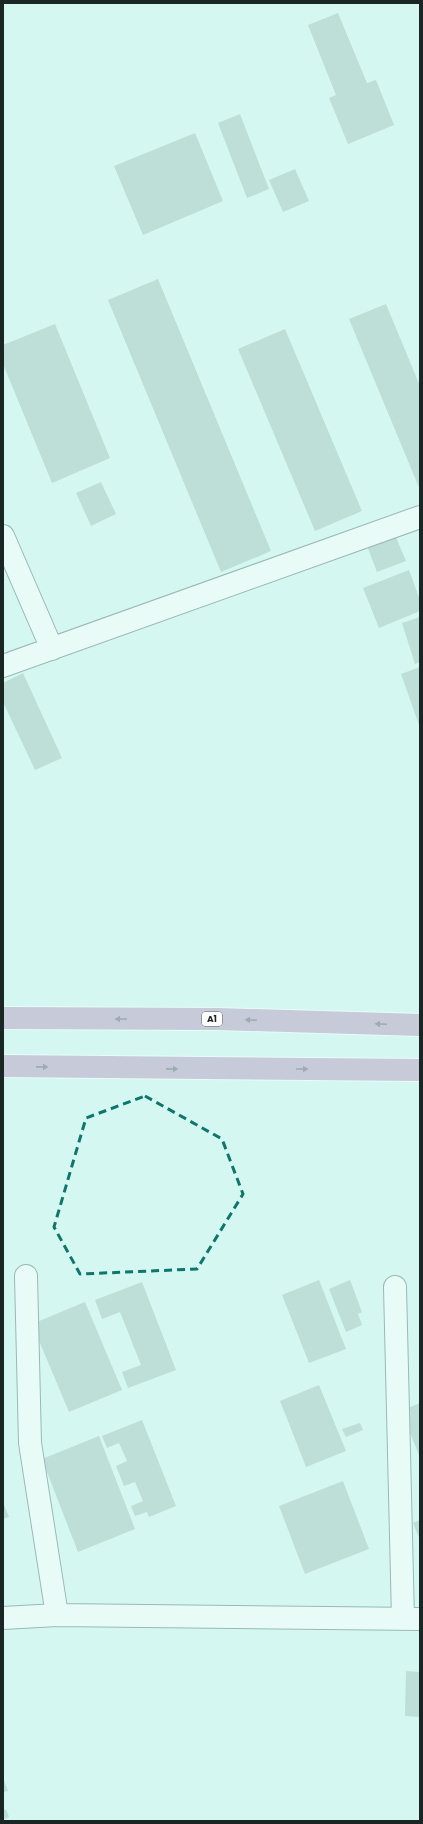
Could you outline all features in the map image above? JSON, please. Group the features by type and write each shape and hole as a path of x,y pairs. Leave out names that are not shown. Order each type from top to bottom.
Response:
{"highway":[{"name":"A1","path":"3,1018 217,1020 420,1025"},
{"path":"3,1066 420,1070"}],"street":[{"path":"3,666 420,517"},
{"path":"3,536 52,649"},
{"path":"26,1276 30,1443 57,1615"},
{"path":"3,1618 57,1615 411,1619 395,1287"}],"highlighted area":[{"path":"145,1096 222,1139 243,1194 197,1269 80,1274 54,1227 86,1118"}],"building":[{"path":"338,13 367,83 376,80 394,125 348,144 329,98 336,95 308,25"},
{"path":"240,114 269,189 247,198 218,123"},
{"path":"195,133 223,201 143,235 114,166"},
{"path":"295,169 309,201 283,212 269,180"},
{"path":"158,279 271,551 221,572 108,300"},
{"path":"386,304 420,386 420,490 349,319"},
{"path":"55,324 110,458 52,483 3,364 3,345"},
{"path":"285,329 362,511 315,531 238,349"},
{"path":"101,482 116,514 91,526 76,493"},
{"path":"395,535 406,561 377,572 367,546"},
{"path":"409,570 420,600 420,611 379,628 363,588"},
{"path":"420,617 420,662 415,664 402,623"},
{"path":"420,667 420,728 401,674"},
{"path":"23,673 62,758 35,770 3,702 3,683"},
{"path":"319,1280 346,1349 309,1363 282,1295"},
{"path":"350,1280 362,1312 358,1314 362,1325 346,1332 329,1289"},
{"path":"142,1282 176,1370 128,1388 122,1372 141,1365 120,1312 102,1319 95,1300"},
{"path":"85,1302 122,1390 69,1412 32,1324"},
{"path":"319,1385 346,1451 306,1467 280,1401"},
{"path":"420,1403 420,1458 404,1417 411,1414 408,1408"},
{"path":"142,1420 176,1506 149,1517 147,1512 135,1516 131,1506 143,1501 135,1482 124,1486 116,1466 127,1461 119,1443 107,1448 102,1436"},
{"path":"360,1423 363,1430 346,1437 342,1429"},
{"path":"99,1436 135,1529 78,1552 42,1459"},
{"path":"343,1481 369,1549 305,1574 279,1506"},
{"path":"3,1502 9,1517 3,1519"},
{"path":"420,1520 420,1540 413,1523"},
{"path":"406,1671 420,1672 420,1717 405,1716"},
{"path":"3,1778 8,1791 3,1792"},
{"path":"6,1809 9,1817 3,1820 3,1811"}]}
